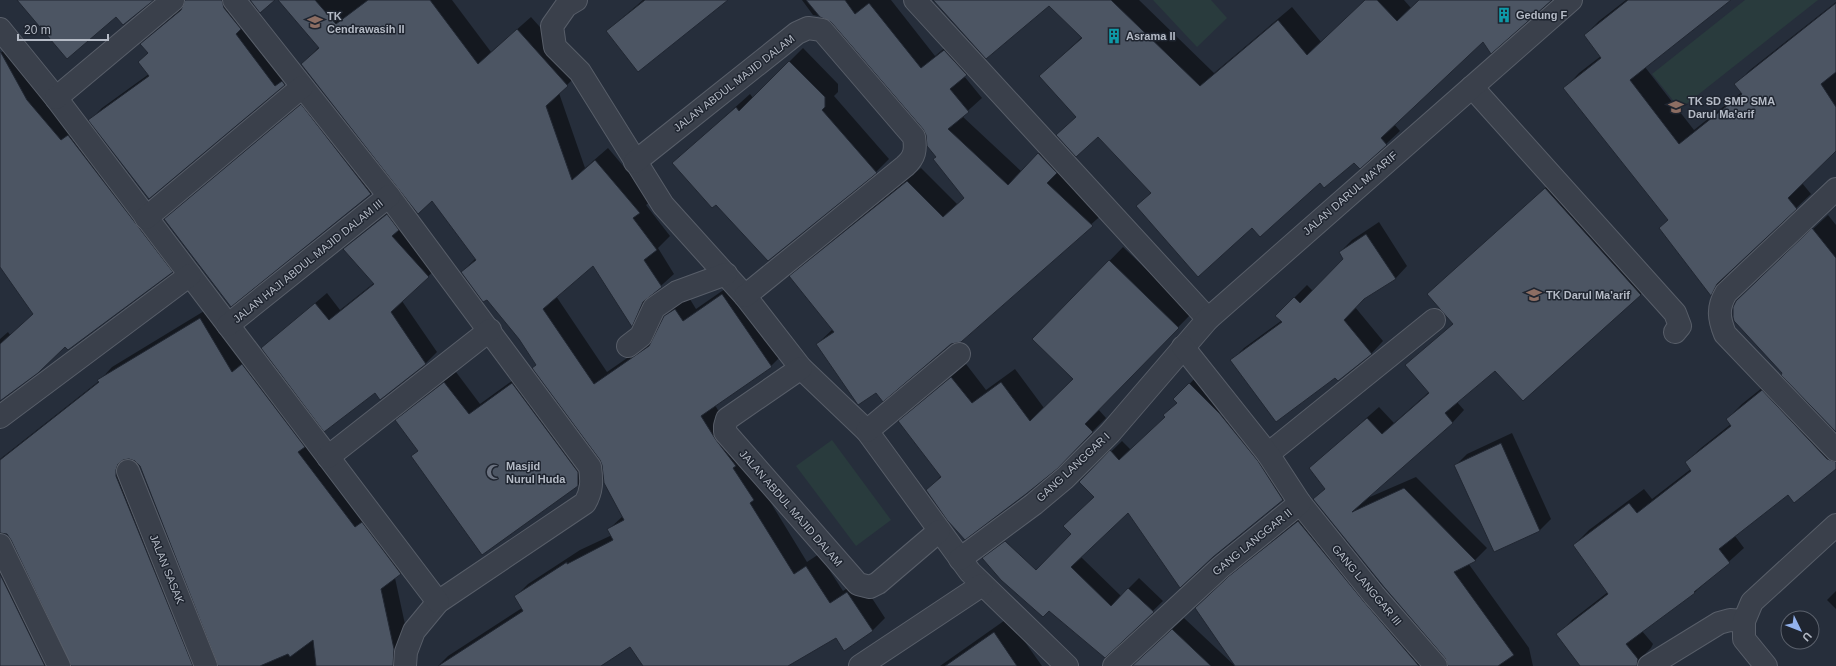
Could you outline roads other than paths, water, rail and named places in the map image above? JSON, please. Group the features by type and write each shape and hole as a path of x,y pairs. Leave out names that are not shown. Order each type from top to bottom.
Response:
{"street":[{"path":"56,98 173,0"},
{"name":"JALAN HAJI ABDUL MAJID DALAM III","path":"0,29 56,98 438,602 585,503 590,494 592,484 590,467 490,330 389,196 234,0"},
{"path":"576,0 566,6 552,26 555,47 580,72 663,205 745,296 801,368 868,431 939,531 982,585 1067,666"},
{"path":"915,0 1208,320"},
{"name":"JALAN DARUL MA'ARIF","path":"1140,397 1208,320 1571,0"},
{"name":"JALAN ABDUL MAJID DALAM","path":"635,162 797,34 808,28 822,30 914,137 916,150 912,160 745,296"},
{"path":"146,218 302,87"},
{"path":"1472,87 1675,313 1680,322 1680,326 1674,332"},
{"path":"1836,189 1726,293 1719,312 1725,334 1836,450"},
{"name":"JALAN HAJI ABDUL MAJID DALAM III","path":"228,325 389,196"},
{"path":"628,346 641,336 654,308 677,292 726,274"},
{"path":"0,417 190,275"},
{"path":"1268,454 1434,320"},
{"path":"328,457 490,330"},
{"name":"GANG LANGGAR II","path":"1114,666 1221,567 1300,503 1268,454 1183,347"},
{"path":"868,431 959,354"},
{"name":"JALAN ABDUL MAJID DALAM","path":"801,368 727,419 725,432 858,584 870,587 878,582 939,531"},
{"name":"GANG LANGGAR I","path":"960,558 1034,504 1064,478 1110,433 1140,397"},
{"name":"JALAN SASAK","path":"128,471 206,666"},
{"name":"GANG LANGGAR III","path":"1300,503 1374,595 1436,666"},
{"path":"1766,666 1744,640 1744,621 1752,602 1836,525"},
{"path":"0,545 59,666"},
{"path":"860,666 982,585"},
{"path":"405,666 406,652 414,631 438,602"},
{"path":"1649,666 1719,623 1730,620 1744,621"}],"place":[{"name":"Gedung F","path":"1504,15"},
{"name":"TK Cendrawasih II","path":"315,22"},
{"name":"Asrama II","path":"1114,36"},
{"name":"TK SD SMP SMA Darul Ma'arif","path":"1676,107"},
{"name":"TK Darul Ma'arif","path":"1534,295"},
{"name":"Masjid Nurul Huda","path":"494,472"}]}
